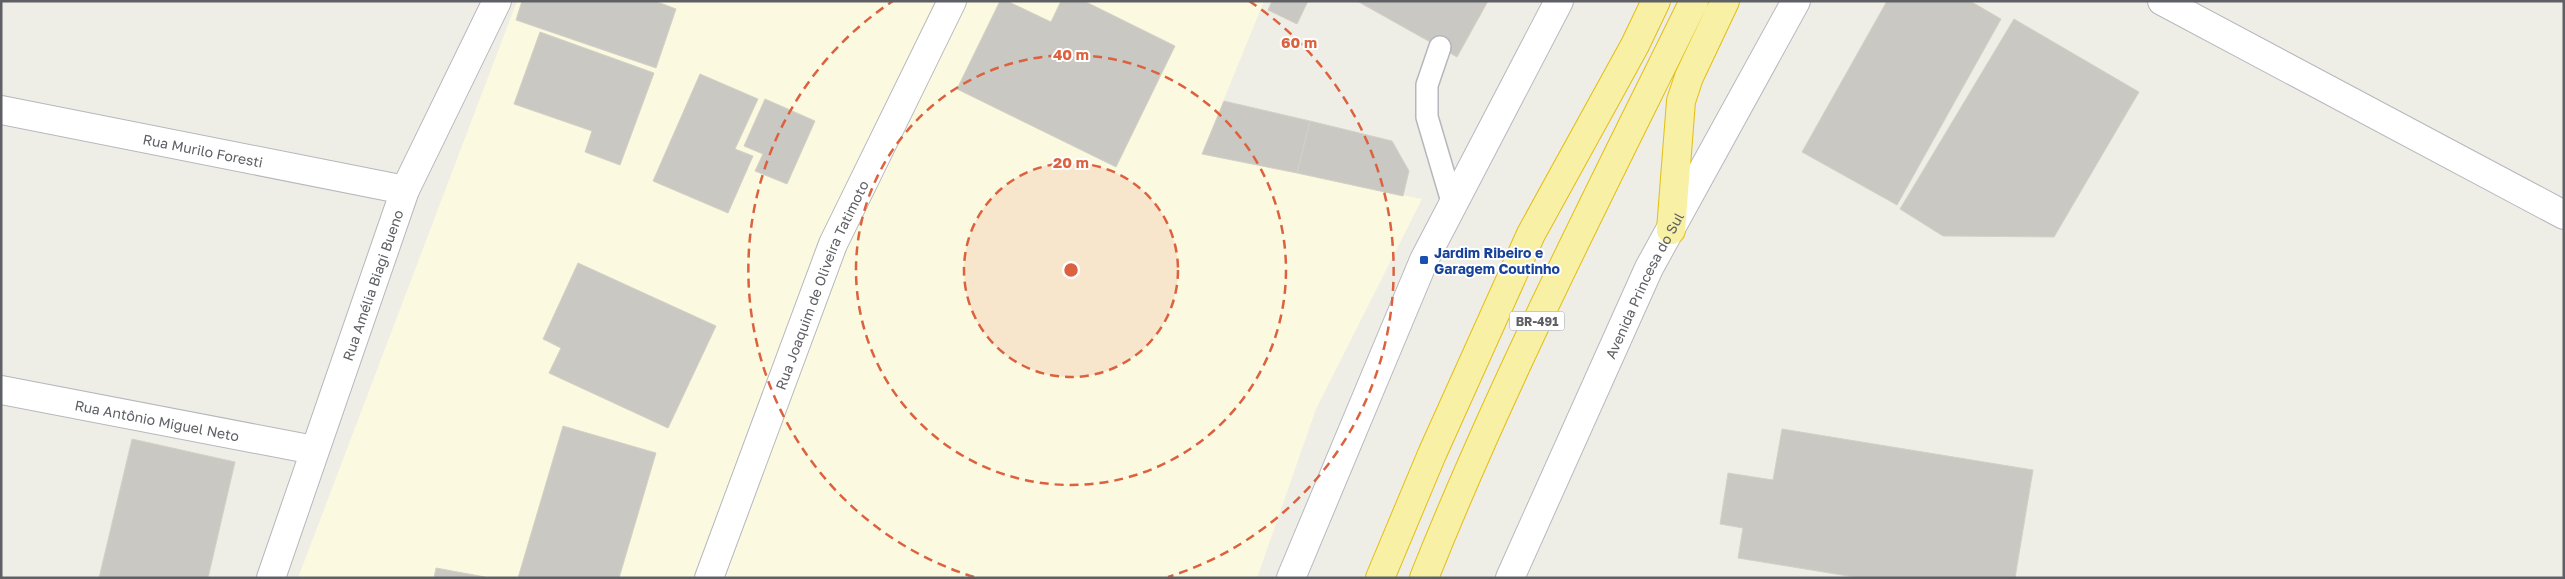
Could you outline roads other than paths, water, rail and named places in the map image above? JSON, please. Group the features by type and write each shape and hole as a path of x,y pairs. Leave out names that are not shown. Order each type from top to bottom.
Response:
{"highway":[{"name":"BR-491","path":"1380,578 1432,454 1531,234 1635,45 1656,1"},
{"name":"BR-491","path":"1424,578 1461,484 1554,285 1694,1"},
{"path":"1671,230 1681,101 1689,78 1725,1"}],"street":[{"name":"Rua Amélia Biagi Bueno","path":"271,578 405,190 497,1"},
{"name":"Rua Joaquim de Oliveira Tatimoto","path":"709,578 833,244 952,1"},
{"path":"1291,578 1424,260 1559,1"},
{"name":"Avenida Princesa do Sul","path":"1510,578 1649,268 1796,1"},
{"path":"2162,1 2564,215"},
{"name":"Rua Murilo Foresti","path":"1,110 405,190"},
{"name":"Rua Antônio Miguel Neto","path":"1,390 314,450"}],"lane":[{"path":"1440,47 1427,85 1427,117 1453,205"}],"place":[{"name":"Jardim Ribeiro e Garagem Coutinho","path":"1424,260"}]}
